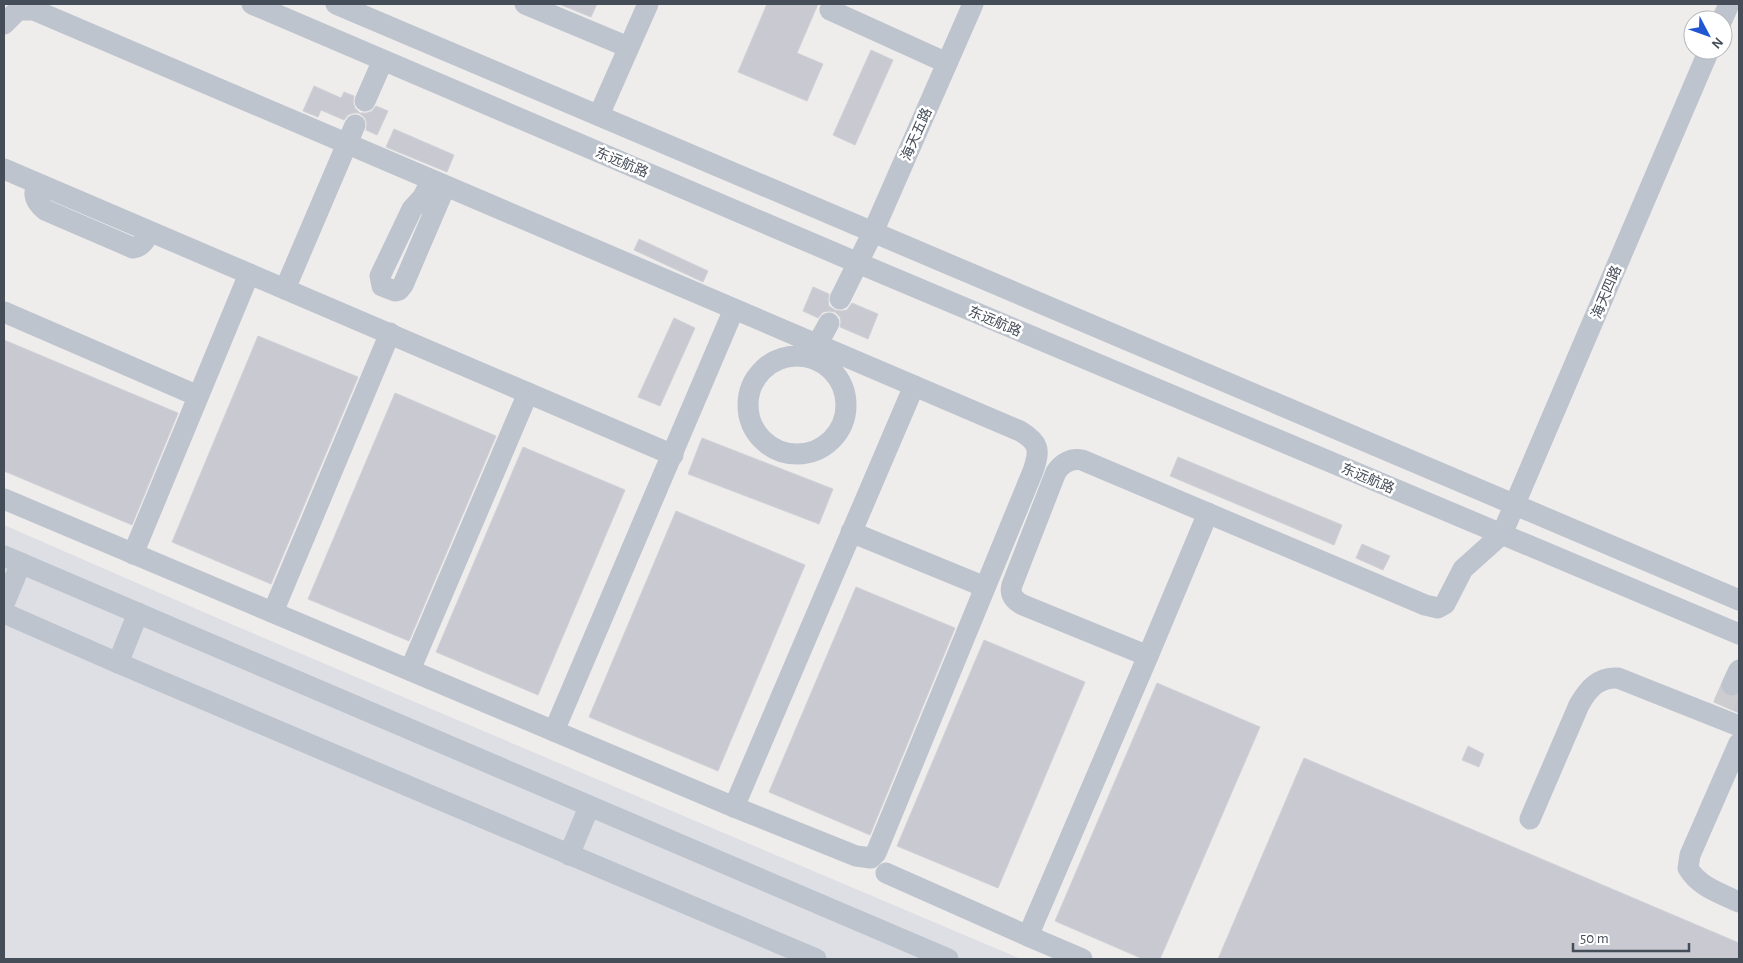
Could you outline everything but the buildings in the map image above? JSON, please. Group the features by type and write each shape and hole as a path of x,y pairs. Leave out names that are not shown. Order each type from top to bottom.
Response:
{"street":[{"name":"东远航路","path":"252,4 858,263 1739,634"},
{"path":"336,4 1739,600"},
{"path":"525,4 628,47"},
{"path":"598,115 648,4"},
{"path":"833,4 830,10 947,63"},
{"name":"海天五路","path":"840,298 873,232 973,4"},
{"path":"4,24 18,10 34,10 346,145 734,309 814,350 914,386 1020,431 1033,438 1038,448 1037,460 1033,471 876,853 871,858 856,856 734,807 4,499"},
{"path":"365,101 383,60"},
{"name":"海天四路","path":"1502,534 1705,60"},
{"path":"285,289 355,125"},
{"path":"4,169 37,184 34,195 36,201 45,210 116,241 133,248 139,247 150,232 672,455"},
{"path":"132,554 250,274"},
{"path":"554,731 734,309"},
{"path":"4,312 198,396"},
{"path":"814,350 830,367 842,385 847,406 841,427 827,444 811,452 794,454 777,450 762,440 752,426 747,408 750,389 759,372 774,360 814,350 829,323"},
{"path":"273,612 390,333"},
{"path":"734,807 914,386"},
{"path":"410,670 528,394"},
{"path":"1148,656 1023,606 1012,596 1010,590 1056,472 1066,462 1076,459 1082,460 1433,608 1438,608 1445,604 1463,569 1502,534"},
{"path":"1028,936 1208,513"},
{"path":"852,532 985,587"},
{"path":"4,604 12,560 948,959"},
{"path":"4,613 816,959"},
{"path":"118,663 138,613"},
{"path":"1530,819 1579,705 1585,694 1600,680 1618,678 1721,712 1739,726"},
{"path":"1739,742 1690,855 1688,868 1692,875 1705,886 1739,902"},
{"path":"569,855 589,807"},
{"path":"886,874 1082,959"}],"shaded area":[{"path":"4,525 231,624 1021,959 4,959"}],"tunnel":[{"path":"1723,706 1732,685"}]}
